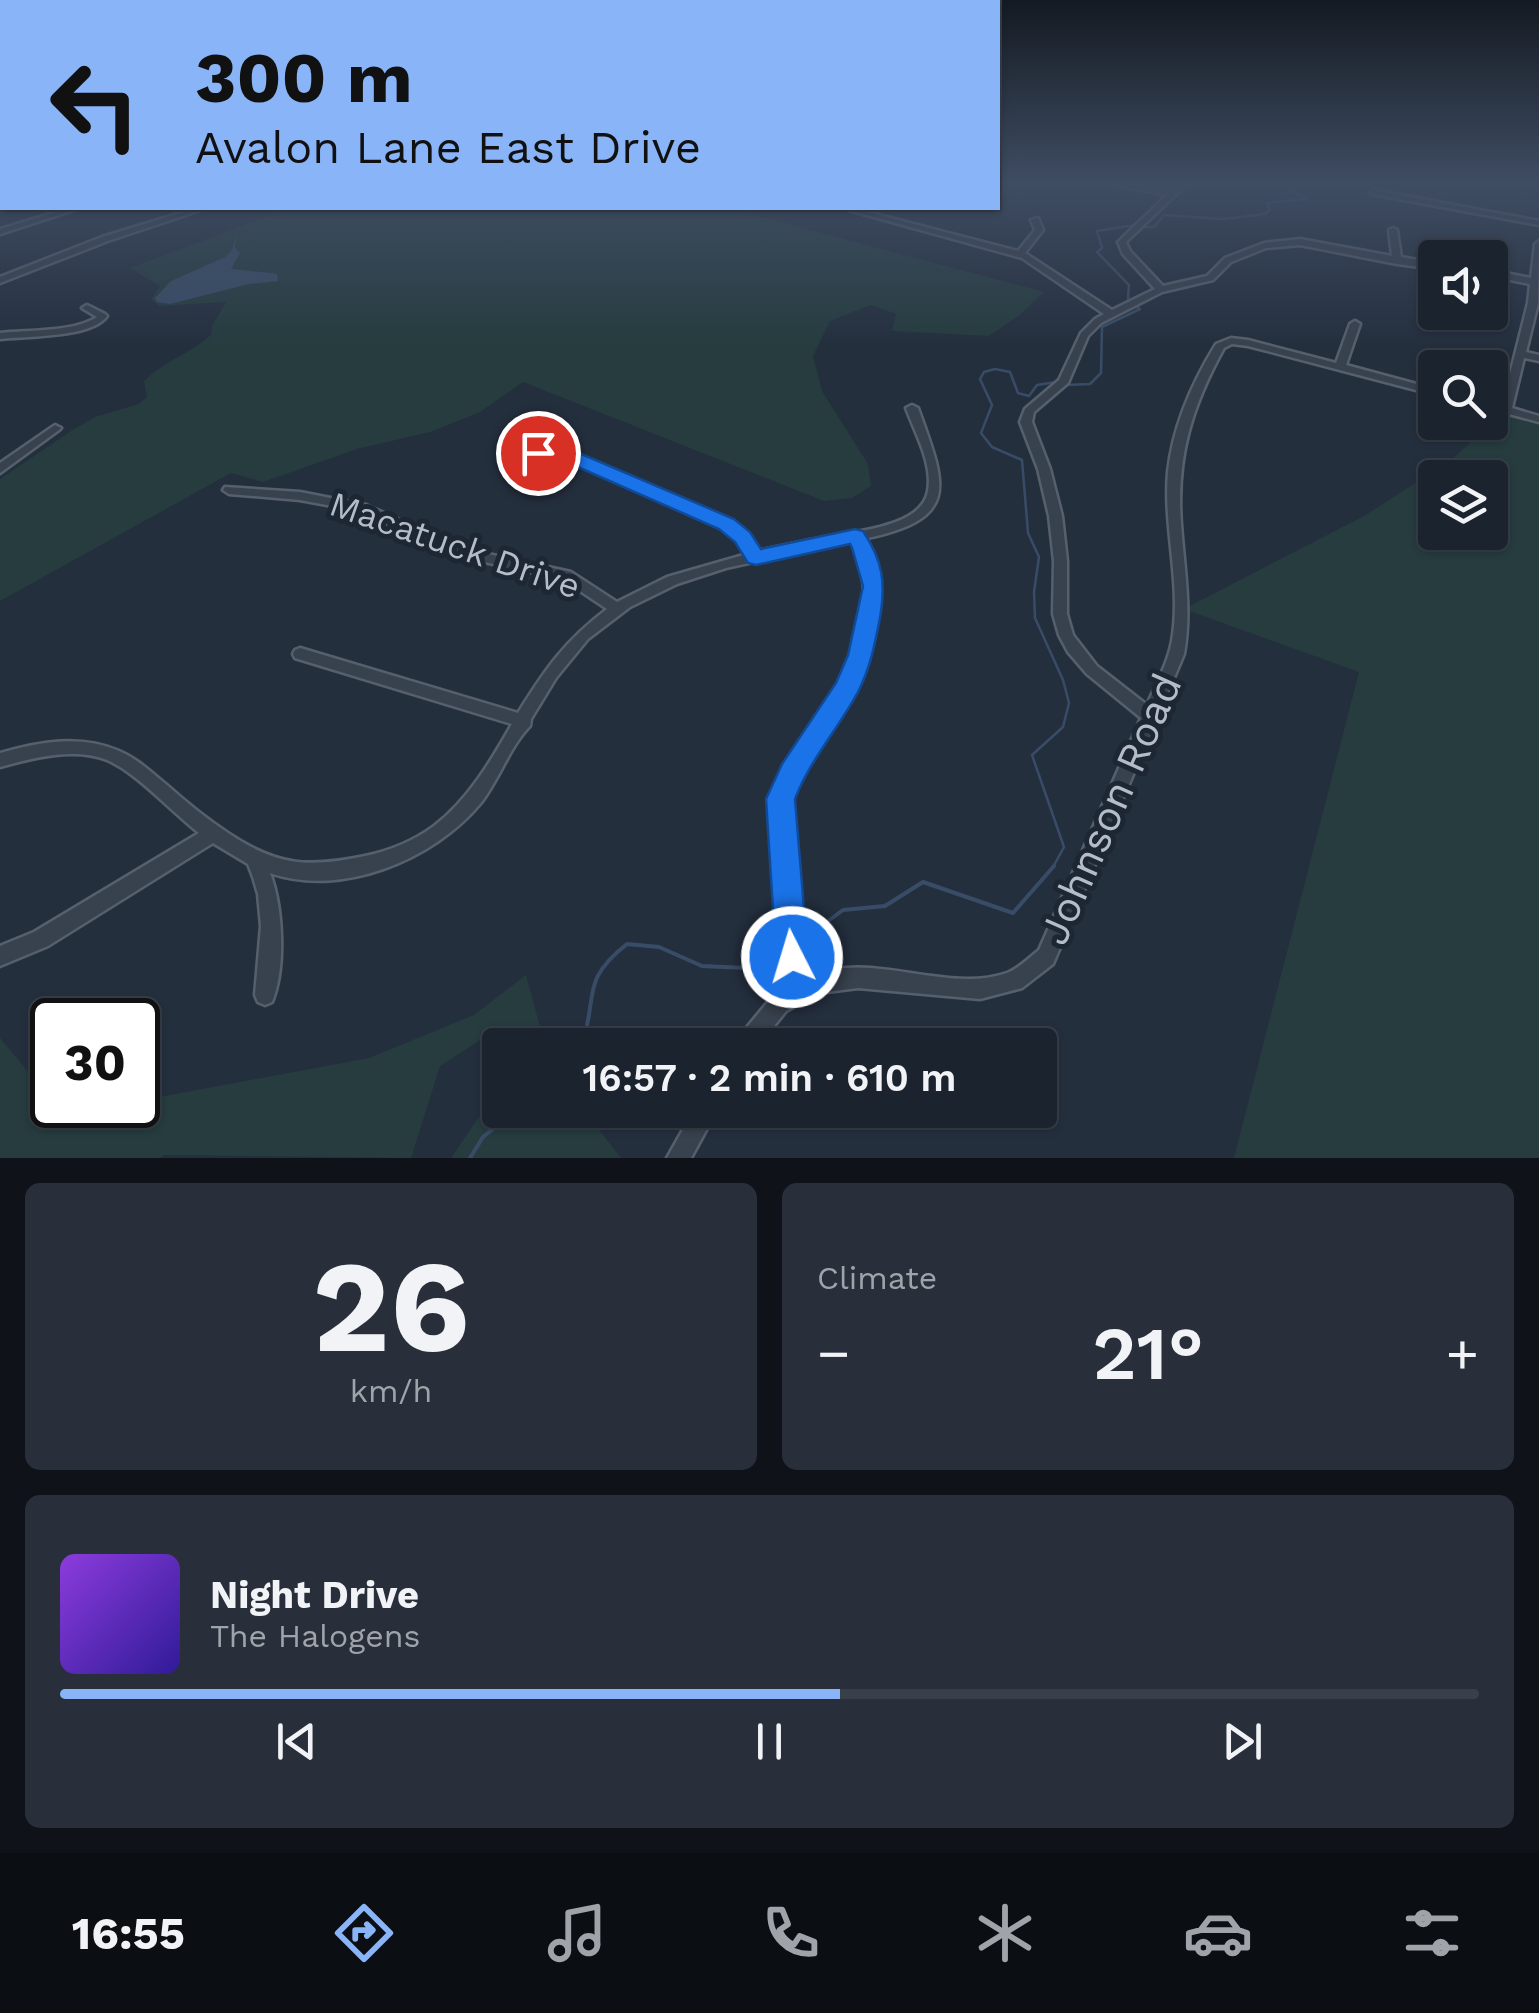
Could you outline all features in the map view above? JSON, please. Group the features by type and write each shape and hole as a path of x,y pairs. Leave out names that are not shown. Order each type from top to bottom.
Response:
{"street":[{"path":"0,280 108,238"},
{"path":"959,238 1020,254 1045,266 1069,288 1109,313"},
{"path":"1020,254 1032,238"},
{"path":"1127,238 1122,243 1160,289"},
{"path":"1394,238 1397,261"},
{"path":"1150,716 1092,670 1065,634 1059,612 1060,548 1050,483 1026,422 1029,411 1064,382 1086,332 1109,313 1160,289 1210,278 1231,258 1281,242 1418,264"},
{"path":"1508,402 1536,304 1539,244"},
{"path":"1508,277 1536,282"},
{"path":"0,336 88,326 102,316 87,308"},
{"path":"1354,324 1340,367 1418,388"},
{"name":"Johnson Road","path":"756,1028 766,1014 795,991 820,981 846,977 989,988 1033,972 1051,949 1177,654 1184,625 1174,496 1184,418 1220,346 1230,341 1340,367"},
{"path":"1520,354 1539,358"},
{"path":"0,760 70,748 113,755 213,834 256,861 292,872 336,872 381,861 418,845 451,823 478,797 564,654 616,608 668,583 855,536 904,522 924,511 932,500 933,471 912,408"},
{"path":"1508,411 1539,419"},
{"path":"0,469 56,428"},
{"path":"512,462 538,453 572,457 726,524 743,537 756,558"},
{"name":"Macatuck Drive","path":"228,490 300,496 362,508 462,553 566,575 616,608"},
{"path":"795,991 780,799 792,772 850,682 865,641 874,580 870,563 855,536"},
{"path":"300,654 524,721"},
{"path":"0,956 56,930 213,834"},
{"path":"256,861 269,892 272,921 265,995"},
{"path":"678,1158 696,1128"}],"green space":[{"path":"210,238 840,238 1044,292 989,336 892,331 896,314 871,305 830,321 813,356 822,391 868,464 871,486 852,498 824,501 523,382 480,412 430,432 357,449 263,482 231,473 0,601 0,479 95,417 139,404 147,397 144,381 212,334 212,326 226,302 159,306 151,299 160,286 130,268"},
{"path":"1508,411 1539,419 1539,1158 1234,1158 1359,672 1184,609 1364,516 1418,481 1418,550 1508,550 1508,460 1451,460 1473,440 1508,440"},
{"path":"526,975 540,1028 482,1028 482,1039 440,1066 411,1158 0,1158 0,1038 30,1074 30,1128 160,1128 160,1097 369,1058 474,1015"},
{"path":"482,1112 482,1128 598,1128 621,1158 451,1158"}],"water":[{"path":"236,238 235,248 240,253 231,269 277,274 278,281 249,284 170,304 157,302 155,298 171,281 225,257"}],"waterway":[{"path":"1099,238 1102,248 1097,252 1129,285 1128,299"},
{"path":"1067,385 1090,384 1101,373 1102,327 1140,309 1136,306"},
{"path":"1053,867 1064,847 1032,755 1063,727 1069,703 1035,618 1039,557 1028,533 1022,460 992,447 981,433 992,405 980,379 984,372 995,369 1010,372 1018,393 1029,396 1037,385 1056,382"},
{"path":"799,932 820,927 843,910 885,906 923,882 1013,913 1053,867"},
{"path":"587,1028 596,979 627,944 659,947 702,966 746,968 781,936"},
{"path":"470,1158 494,1128"}],"route":[{"path":"538,453 565,454 726,524 743,537 756,558 855,536 863,547 874,586 870,624 861,655 848,687 792,772 780,799 792,957"}]}
